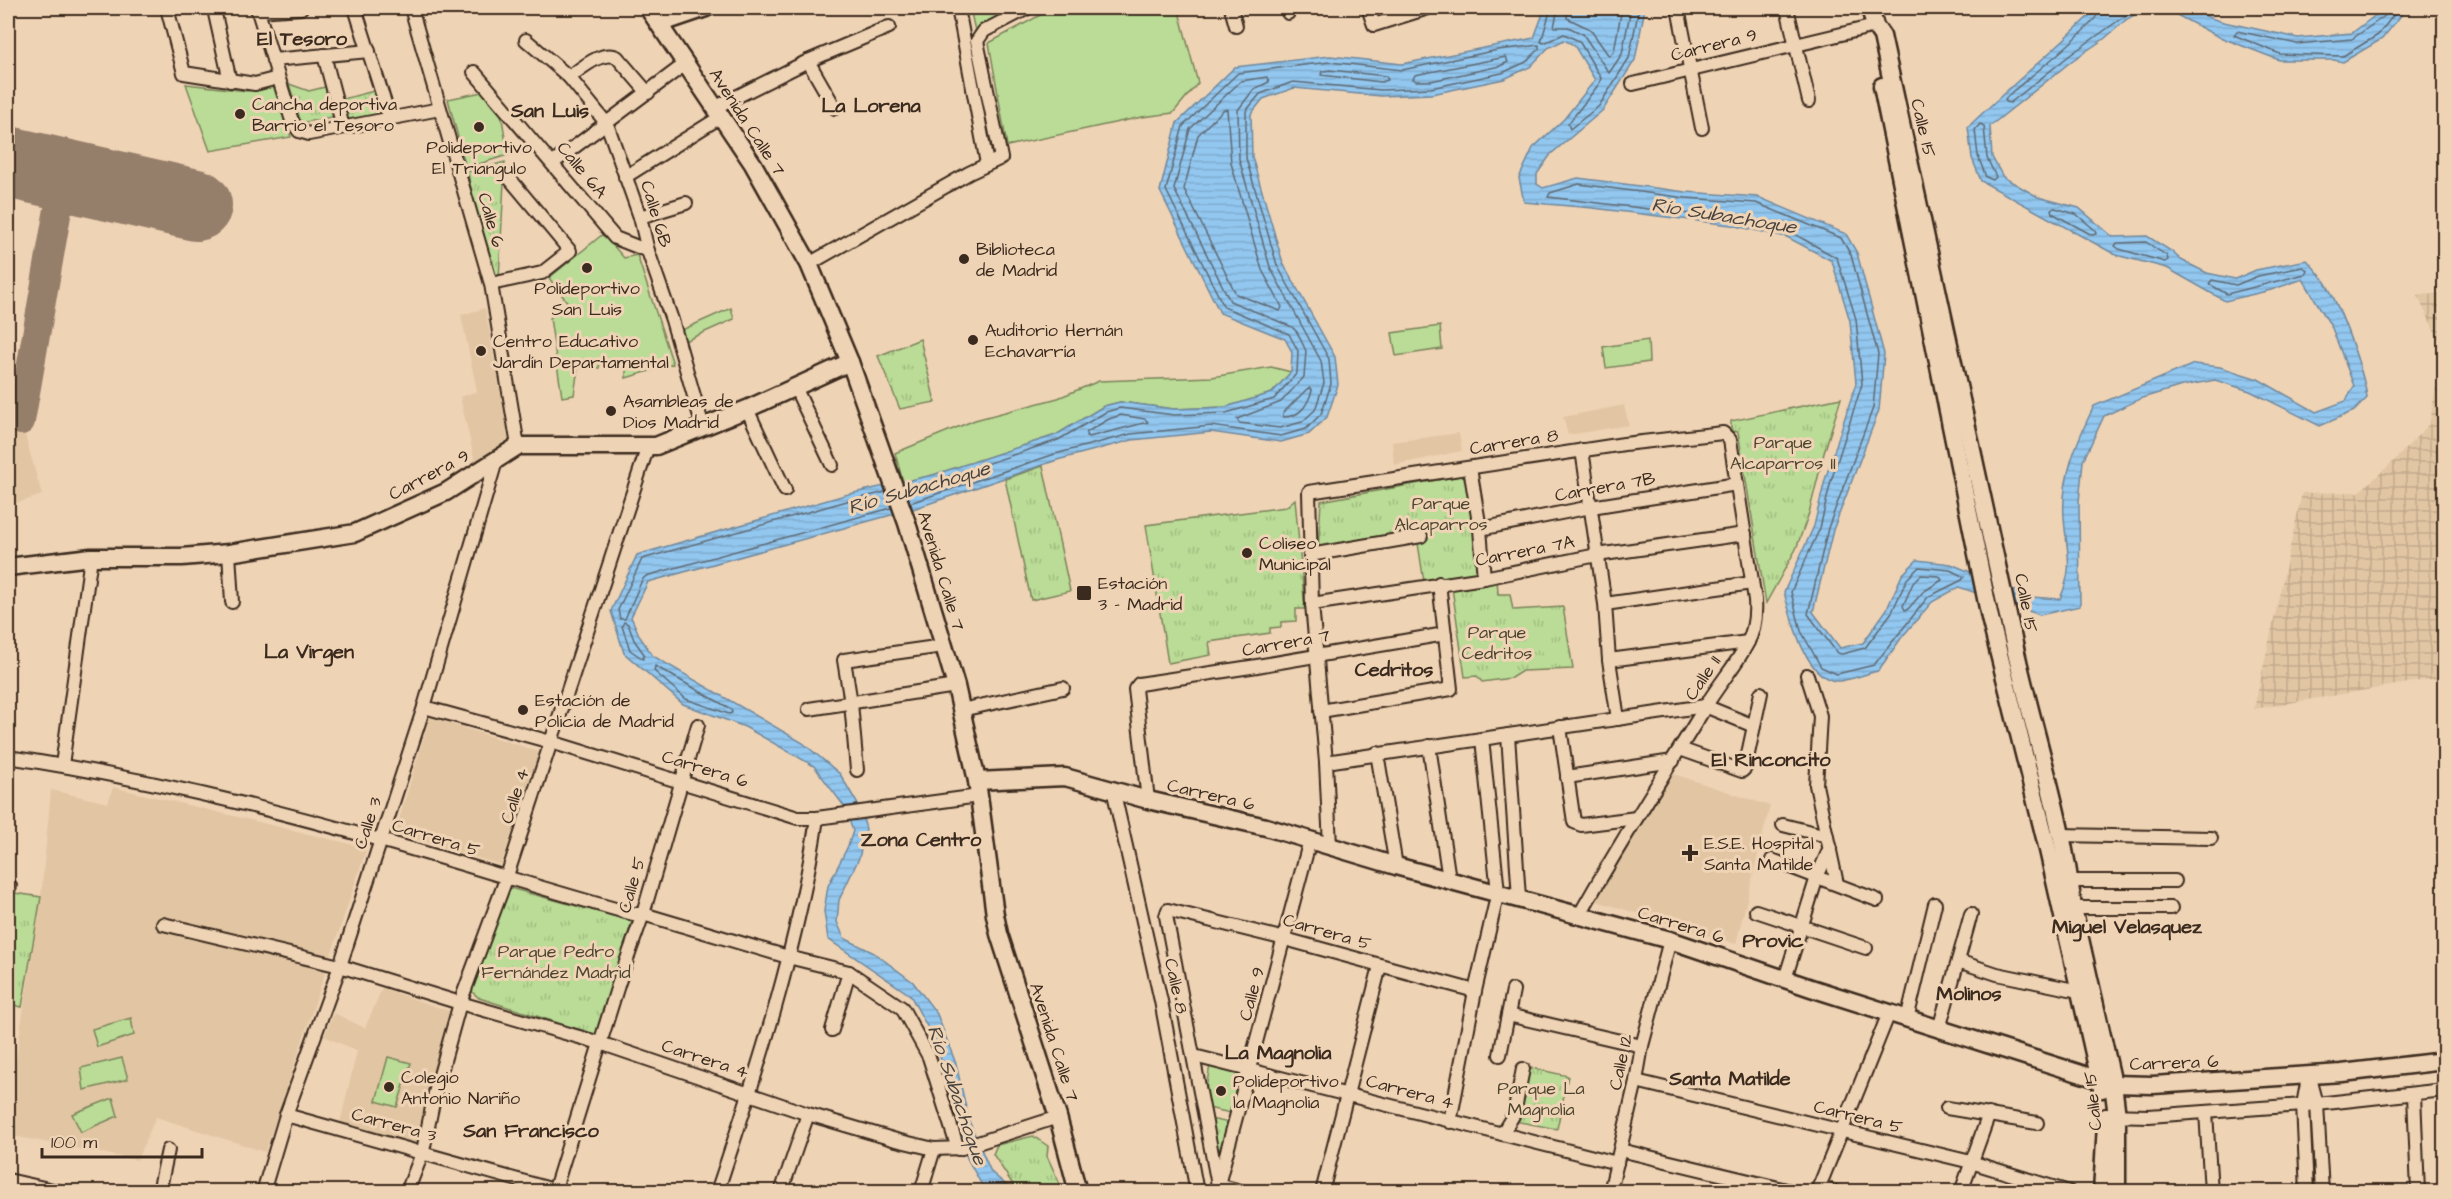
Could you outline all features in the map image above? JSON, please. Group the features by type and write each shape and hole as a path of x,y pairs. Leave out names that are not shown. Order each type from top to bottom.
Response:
{"street":[{"path":"167,8 184,73 255,84 278,78"},
{"path":"301,8 257,9 292,121 299,131 309,134 440,109"},
{"path":"355,8 390,119"},
{"name":"Calle 6","path":"411,8 491,284 518,446"},
{"name":"Avenida Calle 7","path":"648,8 753,164 809,264 850,362 907,524 956,687 978,788 999,934 1058,1117 1078,1191"},
{"path":"659,24 706,8"},
{"path":"958,8 987,164"},
{"path":"809,264 1001,158 977,41 979,35 984,31 1025,8"},
{"path":"1231,8 1236,26"},
{"path":"1368,8 1374,25 1428,8"},
{"path":"1678,8 1702,128"},
{"path":"1787,8 1809,101"},
{"name":"Calle 15","path":"1870,8 1875,26 1882,36 1961,433 1979,565 1990,618 2048,850 2079,991 2107,1082"},
{"path":"215,14 230,81"},
{"name":"Carrera 9","path":"1633,84 1875,26"},
{"path":"625,177 719,112 808,61 889,27"},
{"name":"Calle 6B","path":"526,40 569,77 607,124 640,217 648,251 672,320 703,427"},
{"path":"273,60 369,51"},
{"path":"569,77 611,54 617,57 648,93"},
{"path":"324,55 343,128"},
{"path":"808,61 835,108"},
{"path":"553,163 685,64"},
{"name":"Calle 6A","path":"474,72 615,238 648,251"},
{"path":"491,284 542,273 570,251 510,179"},
{"path":"640,217 686,202"},
{"path":"518,446 656,446 747,409 850,362"},
{"path":"795,387 832,465"},
{"path":"747,409 785,490"},
{"name":"Carrera 8","path":"1310,555 1309,492 1582,450 1719,432 1726,434"},
{"name":"Calle 15","path":"1961,433 2000,569 2008,614 2070,881 2073,908 2107,1082 2117,1191"},
{"name":"Calle 11","path":"1579,916 1705,706 1748,642 1755,612 1752,583 1730,440 1726,434"},
{"name":"Carrera 9","path":"8,567 91,557 182,557 228,553 355,533 446,492 518,446"},
{"name":"Calle 4","path":"407,1191 423,1151 435,1094 460,1003 506,879 648,446"},
{"path":"1582,450 1605,604 1609,660 1618,719"},
{"name":"Calle 3","path":"263,1191 286,1114 340,966 424,707 496,461"},
{"path":"1470,468 1480,529 1484,578"},
{"name":"Carrera 7B","path":"1480,529 1591,507 1737,484"},
{"name":"Carrera 7A","path":"1312,604 1484,578 1597,555 1745,534"},
{"path":"1330,846 1310,555 1421,536"},
{"path":"228,553 232,602"},
{"path":"62,765 91,557"},
{"path":"1321,711 1452,689 1439,583"},
{"path":"1605,604 1752,583"},
{"name":"Carrera 7","path":"1148,800 1135,689 1139,684 1445,634"},
{"path":"1995,640 2014,640"},
{"path":"1609,660 1748,642"},
{"path":"857,770 851,703 844,660 943,646"},
{"path":"1808,675 1820,716 1816,785 1837,884"},
{"path":"809,709 956,687"},
{"path":"962,710 1063,688"},
{"path":"1680,749 1742,771 1745,768 1761,693"},
{"path":"1326,762 1705,706 1754,726"},
{"name":"Carrera 6","path":"424,707 551,742 798,818 817,818 868,811 978,788 1065,777 1148,800 1266,827 1396,866 1670,940 1907,1019 2107,1082 2153,1085 2309,1074 2445,1061"},
{"name":"Calle 5","path":"556,1191 600,1043 643,914 698,725"},
{"path":"1560,727 1574,822 1577,825 1636,818"},
{"path":"1508,735 1519,898"},
{"path":"1450,1122 1475,991 1498,892 1482,739"},
{"path":"1429,746 1449,879"},
{"path":"1377,753 1396,866"},
{"name":"Carrera 5","path":"8,757 62,765 258,807 381,840 506,879 633,914 643,914 788,957 849,972"},
{"path":"1567,777 1673,761"},
{"name":"Calle 8","path":"1113,789 1165,1022 1197,1191"},
{"path":"717,1191 750,1093 788,957 817,818"},
{"path":"1783,825 1829,842"},
{"path":"2060,836 2211,838"},
{"name":"Calle 9","path":"1219,1188 1310,840"},
{"path":"1785,979 1829,842"},
{"path":"1772,860 1877,900"},
{"path":"2070,881 2175,881"},
{"path":"1907,1019 1935,904"},
{"path":"2073,908 2171,908"},
{"name":"Carrera 5","path":"1194,1056 1166,916 1168,910 1285,939 1475,991"},
{"path":"1756,911 1866,948"},
{"path":"1939,1029 1971,914"},
{"name":"Carrera 4","path":"163,924 340,966 600,1043 808,1114 934,1149 960,1149 1058,1117"},
{"name":"Calle 12","path":"1610,1191 1642,1046 1670,940"},
{"path":"1958,961 1997,974 2079,991"},
{"path":"1323,1191 1380,966"},
{"path":"832,1030 849,972 902,1008 929,1057 960,1149"},
{"path":"1500,1055 1513,990"},
{"path":"1835,1191 1818,1189 1889,1013"},
{"path":"1508,1015 1642,1046"},
{"path":"1194,1056 1219,1188 1244,1191"},
{"name":"Carrera 4","path":"1194,1056 1502,1134 1795,1191"},
{"path":"1502,1134 1514,1114 1522,1069"},
{"path":"2309,1074 2317,1104 2322,1191"},
{"path":"2307,1191 2303,1105 2309,1074"},
{"name":"Carrera 5","path":"1636,1081 1971,1162 2070,1191"},
{"path":"2111,1115 2206,1112 2317,1104 2445,1090"},
{"path":"2414,1095 2418,1191"},
{"path":"1947,1108 2037,1123"},
{"path":"2206,1112 2211,1191"},
{"name":"Carrera 3","path":"286,1114 423,1151 556,1191"},
{"path":"785,1190 808,1114"},
{"path":"1961,1191 1989,1114"},
{"name":"Calle 15","path":"2102,1191 2111,1115"},
{"path":"921,1191 934,1149"},
{"path":"159,1191 168,1150"},
{"path":"8,1180 62,1191"}],"shaded area":[{"path":"2444,294 2444,677 2254,709 2302,493 2359,492 2394,461 2430,423 2442,346 2417,295"},
{"name":"Centro Educativo Jardín Departamental","path":"485,308 509,438 476,466 460,397 477,391 461,315"},
{"path":"1624,405 1629,425 1568,435 1563,417"},
{"path":"21,421 42,495 8,506 8,425"},
{"path":"1459,433 1462,451 1394,465 1392,442"},
{"path":"430,717 540,752 501,865 395,833"},
{"name":"E.S.E. Hospital Santa Matilde","path":"1668,772 1770,806 1736,944 1593,900"},
{"path":"113,787 367,848 265,1152 156,1117 137,1160 8,1135 8,1110 41,897 51,790 108,803"},
{"name":"Colegio Antonio Nariño","path":"382,988 449,1011 415,1143 340,1123 357,1051 324,1036 334,1013 365,1028"}],"green space":[{"path":"970,8 1020,8 1021,11 975,31"},
{"path":"1053,8 1178,8 1198,83 1173,113 1142,117 1007,146 989,43"},
{"name":"Cancha deportiva Barrio el Tesoro","path":"186,84 247,91 275,86 291,137 210,151"},
{"path":"289,84 309,91 329,86 336,116 301,123"},
{"name":"Polideportivo El Triangulo","path":"497,89 508,155 466,168 448,99"},
{"path":"378,90 385,115 347,123 343,99"},
{"path":"505,162 499,279 494,279 468,172"},
{"path":"603,234 624,258 637,255 673,364 626,378 626,364 600,362 599,368 578,368 574,395 562,397 550,318 568,303 549,278"},
{"path":"731,308 734,319 685,341 682,330"},
{"path":"1440,326 1442,349 1396,356 1392,333"},
{"path":"920,339 935,402 900,409 878,356"},
{"path":"1648,340 1649,362 1606,368 1603,347"},
{"path":"1271,367 1291,372 1272,393 1226,407 1174,409 1120,402 1104,406 1056,435 933,475 903,482 895,453 975,420 1058,398 1099,381 1212,377"},
{"name":"Parque Alcaparros II","path":"1841,398 1809,513 1796,549 1766,603 1738,432 1731,431 1731,421"},
{"path":"1043,466 1070,591 1031,600 1005,479"},
{"name":"Parque Alcaparros","path":"1470,474 1481,576 1424,582 1417,537 1318,551 1321,501"},
{"path":"1295,499 1305,609 1296,609 1296,621 1281,622 1281,627 1270,628 1270,633 1209,642 1211,655 1168,663 1146,525 1286,507"},
{"name":"Parque Cedritos","path":"1497,577 1498,594 1510,594 1513,610 1563,607 1573,669 1522,671 1511,678 1482,682 1477,676 1465,677 1452,588"},
{"name":"Parque Pedro Fernández Madrid","path":"510,888 632,921 597,1035 479,998 470,990"},
{"path":"8,892 41,897 22,1007 8,1004"},
{"path":"131,1018 134,1035 97,1047 92,1029"},
{"path":"388,1057 411,1063 397,1107 376,1101"},
{"path":"122,1058 128,1079 84,1090 81,1068"},
{"name":"Polideportivo la Magnolia","path":"1210,1065 1239,1074 1231,1113 1203,1107"},
{"name":"Parque La Magnolia","path":"1527,1067 1568,1076 1557,1129 1514,1121"},
{"path":"113,1098 118,1116 81,1132 72,1114"},
{"path":"1210,1119 1230,1123 1219,1161"},
{"path":"1033,1136 1048,1146 1047,1156 1063,1191 1017,1191 993,1154 997,1145"}],"water":[{"name":"Río Subachoque","path":"1545,8 1645,8 1635,60 1603,110 1551,154 1537,174 1537,184 1543,188 1578,178 1686,192 1758,197 1846,234 1857,253 1884,354 1879,410 1833,530 1813,612 1840,648 1863,643 1887,609 1902,575 1917,560 1951,564 2030,597 2060,599 2065,587 2068,567 2064,517 2065,488 2076,446 2094,406 2194,364 2220,367 2258,379 2316,412 2346,401 2354,386 2332,328 2303,279 2271,290 2225,301 2167,268 2116,255 1981,181 1972,158 1968,127 2097,8 2185,8 2219,21 2298,38 2352,33 2385,8 2407,8 2382,39 2343,62 2279,60 2217,36 2175,14 2145,9 2127,19 1990,126 1992,157 2003,177 2038,197 2079,208 2113,237 2147,236 2181,260 2207,273 2235,279 2256,270 2307,260 2325,282 2337,306 2356,355 2367,398 2354,411 2320,426 2250,391 2215,380 2182,386 2142,398 2104,416 2083,461 2079,502 2080,606 2040,615 1959,587 1932,602 1902,637 1878,671 1837,681 1826,678 1808,659 1795,631 1784,592 1814,526 1825,480 1856,383 1850,321 1832,261 1787,237 1731,225 1524,202 1519,178 1533,148 1564,119 1595,80 1574,45 1564,40 1548,48 1530,67 1504,79 1432,94 1381,96 1294,88 1263,99 1251,114 1252,157 1283,263 1335,357 1338,385 1327,417 1309,434 1281,442 1211,432 1132,440 1057,460 913,509 648,582 631,617 640,637 653,656 803,743 840,774 860,808 866,829 859,858 839,900 837,922 844,938 874,953 913,982 937,1014 956,1064 969,1121 991,1172 1013,1191 985,1191 967,1158 953,1097 935,1041 910,995 828,939 824,911 828,886 853,831 844,806 814,766 745,727 683,704 624,653 611,611 637,555 845,495 933,475 1056,435 1104,406 1120,402 1174,409 1226,407 1272,393 1291,372 1292,352 1285,339 1220,313 1160,191 1177,123 1235,67 1330,56 1402,64 1534,38"}],"taxiway":[{"path":"21,421 64,175"}],"runway":[{"path":"8,162 196,205"}],"place":[{"name":"Cancha deportiva Barrio el Tesoro","path":"240,114"},
{"name":"Polideportivo El Triangulo","path":"479,127"},
{"name":"Biblioteca de Madrid","path":"964,259"},
{"name":"Polideportivo San Luis","path":"587,268"},
{"name":"Auditorio Hernán Echavarría","path":"973,340"},
{"name":"Centro Educativo Jardín Departamental","path":"481,351"},
{"name":"Asambleas de Dios Madrid","path":"611,411"},
{"name":"Coliseo Municipal","path":"1247,553"},
{"name":"Estación 3 - Madrid","path":"1084,593"},
{"name":"Estación de Policia de Madrid","path":"523,710"},
{"name":"E.S.E. Hospital Santa Matilde","path":"1690,853"},
{"name":"Colegio Antonio Nariño","path":"389,1087"},
{"name":"Polideportivo la Magnolia","path":"1221,1091"}],"district":[{"name":"El Tesoro","path":"302,39"},
{"name":"La Lorena","path":"871,106"},
{"name":"San Luis","path":"550,111"},
{"name":"La Virgen","path":"309,652"},
{"name":"Cedritos","path":"1394,670"},
{"name":"El Rinconcito","path":"1771,760"},
{"name":"Zona Centro","path":"921,840"},
{"name":"Miguel Velasquez","path":"2127,927"},
{"name":"Provic","path":"1773,941"},
{"name":"Molinos","path":"1969,994"},
{"name":"La Magnolia","path":"1278,1053"},
{"name":"Santa Matilde","path":"1730,1079"},
{"name":"San Francisco","path":"531,1131"}]}
